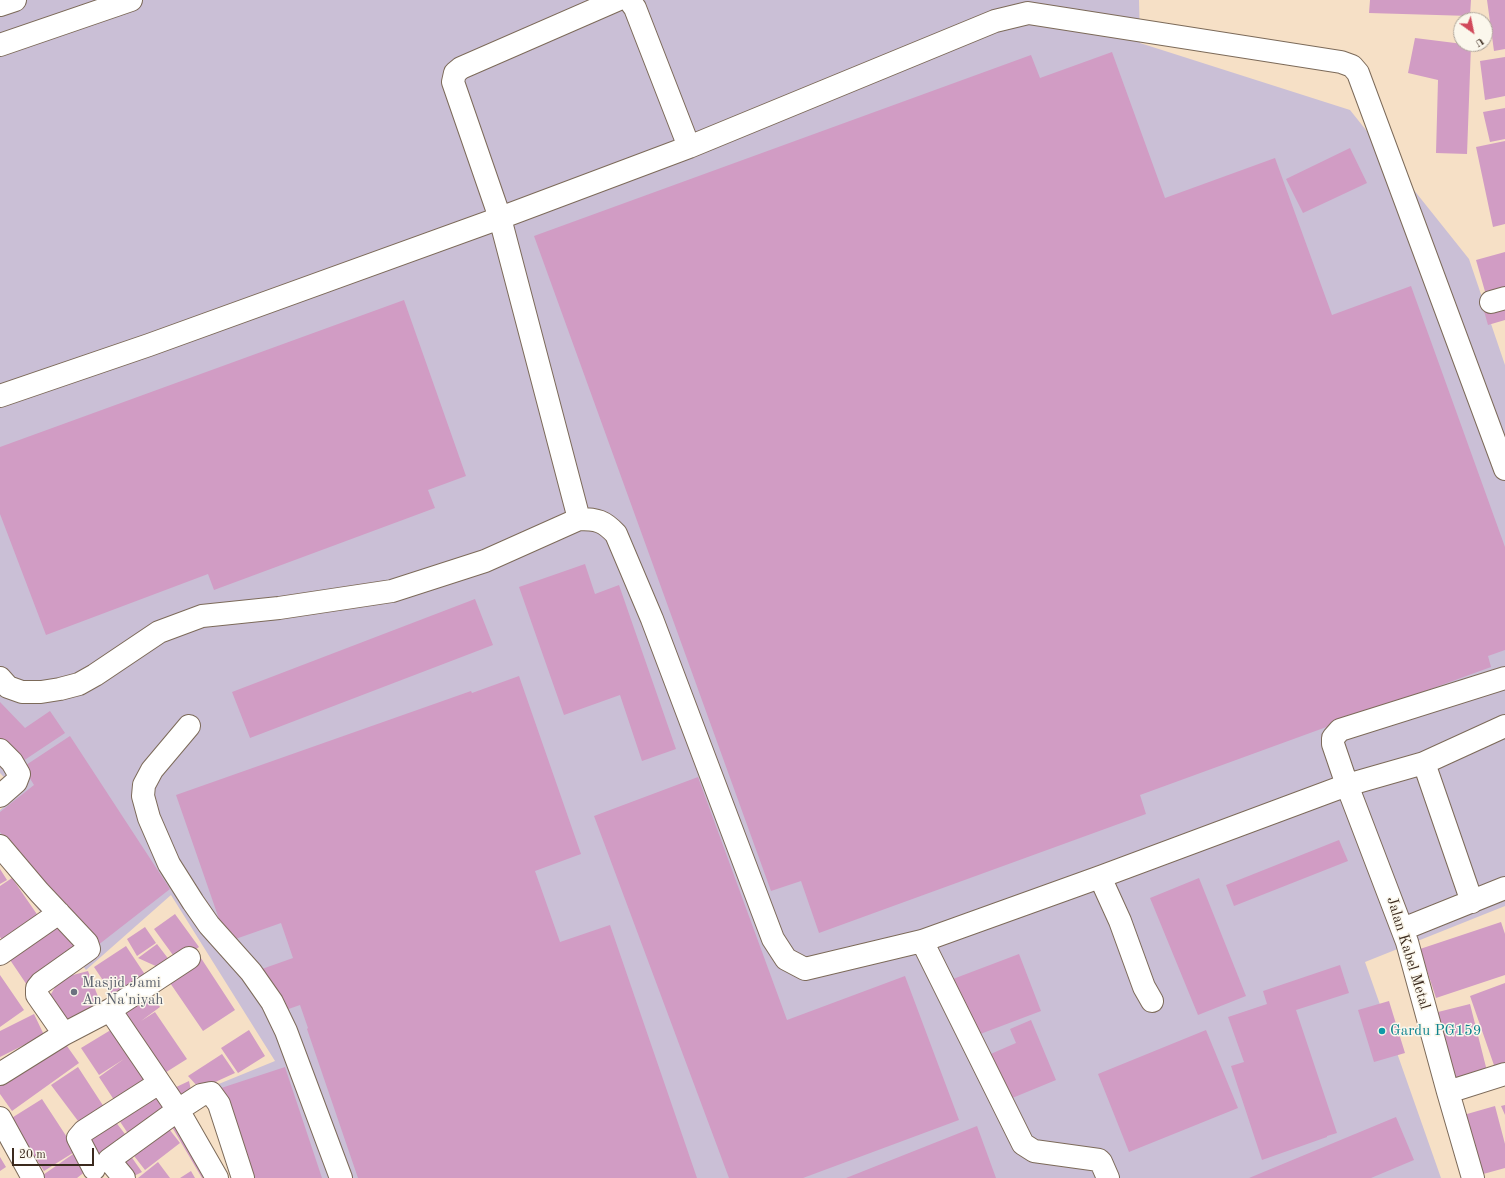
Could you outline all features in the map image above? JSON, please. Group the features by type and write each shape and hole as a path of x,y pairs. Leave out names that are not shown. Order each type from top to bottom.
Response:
{"main road":[{"path":"0,5 15,0"},
{"path":"0,45 131,0"},
{"path":"579,519 500,218 452,82 455,74 461,68 617,0"},
{"path":"629,0 635,8 689,147"},
{"path":"0,56 106,8"},
{"path":"0,396 149,345 500,218 689,147 995,21 1028,13 1334,61 1352,66 1358,73 1505,469"},
{"path":"0,678 8,687 22,692 41,692 79,684 159,632 202,616 279,608 392,591 485,561 579,519 594,519 606,524 616,534 652,619 772,938 786,959 805,969 922,941 1100,877 1347,785 1424,763 1505,726"},
{"name":"Jalan Kabel Metal","path":"1473,1178 1403,929 1347,785 1333,738 1340,730 1505,678"},
{"path":"189,726 152,770 144,785 143,796 149,818 169,864 209,926 251,972 272,1002 286,1031 341,1178"},
{"path":"0,796 16,782 19,774 12,762 1,752"},
{"path":"1424,763 1472,902"},
{"path":"0,846 87,943 89,949 41,983 37,988 37,995 64,1034"},
{"path":"1100,877 1120,922 1144,987 1152,1002"},
{"path":"1403,929 1505,888"},
{"path":"0,954 59,913"},
{"path":"922,941 1023,1144 1034,1151 1099,1160 1108,1178"},
{"path":"0,1074 64,1034 110,1010 189,958"},
{"path":"110,1010 178,1110 217,1178"},
{"path":"1448,1092 1505,1074"},
{"path":"124,1178 96,1169 78,1138 84,1131 160,1083"},
{"path":"96,1169 178,1110 201,1095 211,1093 219,1104 243,1178"},
{"path":"0,1118 33,1178"}],"shaded area":[{"path":"0,0 1139,0 1140,43 1350,110 1469,259 1505,365 1505,906 1365,962 1441,1178 234,1178 204,1090 275,1061 171,895 86,970 0,861 0,810 19,793 0,773"}],"building":[{"path":"1370,0 1471,0 1470,12 1453,12 1453,15 1369,13"},
{"path":"1487,0 1505,0 1505,49 1494,51 1493,12 1489,12"},
{"path":"1415,38 1453,43 1453,52 1471,52 1467,154 1436,153 1438,80 1408,73"},
{"path":"1112,52 1165,198 1275,158 1332,315 1411,286 1505,547 1505,650 1488,656 1491,667 1140,795 1146,814 819,933 801,881 771,891 534,236 1031,55 1040,78"},
{"path":"1505,57 1505,96 1485,100 1480,61"},
{"path":"1505,108 1505,139 1490,142 1483,112"},
{"path":"1505,141 1505,224 1493,227 1476,147"},
{"path":"1350,148 1367,183 1303,213 1286,179"},
{"path":"1505,252 1505,290 1486,295 1476,260"},
{"path":"404,300 466,476 428,490 435,508 214,590 208,574 46,635 0,514 0,447"},
{"path":"1505,305 1505,320 1488,325 1484,311"},
{"path":"585,564 595,594 619,585 676,749 642,761 620,695 564,715 519,587"},
{"path":"475,599 493,645 250,738 232,692"},
{"path":"519,676 581,854 535,871 560,942 610,925 697,1178 358,1178 300,1005 277,1013 262,969 293,958 281,923 227,942 176,795 471,691 472,693"},
{"path":"0,702 25,728 50,711 65,733 20,763 0,741"},
{"path":"70,736 170,889 93,949 0,832 0,812 34,785 23,767"},
{"path":"698,777 787,1020 905,976 959,1120 803,1178 729,1178 594,816"},
{"path":"1339,840 1348,861 1234,906 1226,885"},
{"path":"0,869 7,880 0,884"},
{"path":"12,878 43,923 7,947 0,937 0,886"},
{"path":"1199,878 1246,996 1198,1015 1150,898"},
{"path":"175,914 199,947 178,962 154,929"},
{"path":"56,917 80,954 29,988 4,951"},
{"path":"1501,922 1505,934 1505,975 1436,998 1420,949"},
{"path":"145,927 156,943 137,956 127,939"},
{"path":"157,944 170,961 160,968 138,958"},
{"path":"126,946 150,982 118,1003 94,967"},
{"path":"1019,954 1041,1011 975,1036 953,979"},
{"path":"199,955 235,1010 203,1031 166,977"},
{"path":"1340,965 1349,993 1296,1010 1337,1133 1262,1160 1231,1066 1244,1062 1228,1017 1267,1004 1263,991"},
{"name":"Masjid Jami An Na'niyah","path":"88,971 104,1012 58,1024 48,999 57,984 69,976"},
{"path":"0,975 24,1010 0,1027"},
{"path":"1505,983 1505,1068 1496,1071 1470,996"},
{"path":"149,991 160,1007 141,1021 155,1012 187,1059 160,1076 120,1011"},
{"name":"Gardu PG159","path":"1389,1001 1405,1053 1374,1062 1358,1010"},
{"path":"1470,1004 1487,1071 1454,1079 1438,1012"},
{"path":"34,1014 44,1035 0,1057 0,1031"},
{"path":"1031,1020 1056,1080 1005,1101 986,1056 1016,1043 1010,1029"},
{"path":"114,1028 152,1082 118,1106 99,1077 124,1059 99,1075 81,1048"},
{"path":"249,1030 265,1056 238,1073 221,1048"},
{"path":"1206,1030 1238,1108 1129,1152 1098,1074"},
{"path":"62,1039 79,1063 12,1111 0,1094 0,1083"},
{"path":"222,1054 235,1073 200,1089 188,1076"},
{"path":"78,1067 104,1107 81,1125 51,1085"},
{"path":"285,1067 322,1178 238,1178 209,1092"},
{"path":"189,1081 192,1095 177,1102 172,1089"},
{"path":"155,1090 170,1110 131,1138 117,1117"},
{"path":"42,1099 76,1151 44,1171 10,1119"},
{"path":"1505,1105 1505,1115 1501,1106"},
{"path":"1495,1106 1505,1144 1505,1168 1476,1176 1460,1116"},
{"path":"1396,1117 1414,1160 1371,1178 1249,1178"},
{"path":"179,1120 212,1178 202,1178 172,1127"},
{"path":"115,1121 128,1138 97,1159 85,1145"},
{"path":"166,1125 180,1143 145,1170 131,1152"},
{"path":"977,1126 996,1178 846,1178"},
{"path":"76,1152 86,1171 77,1178 40,1177"},
{"path":"128,1152 142,1172 130,1178 116,1162"},
{"path":"0,1157 6,1167 0,1171"},
{"path":"158,1162 170,1178 138,1178"},
{"path":"191,1171 195,1178 180,1178"}],"place":[{"name":"Masjid Jami An Na'niyah","path":"74,992"},
{"name":"Gardu PG159","path":"1382,1031"}]}
